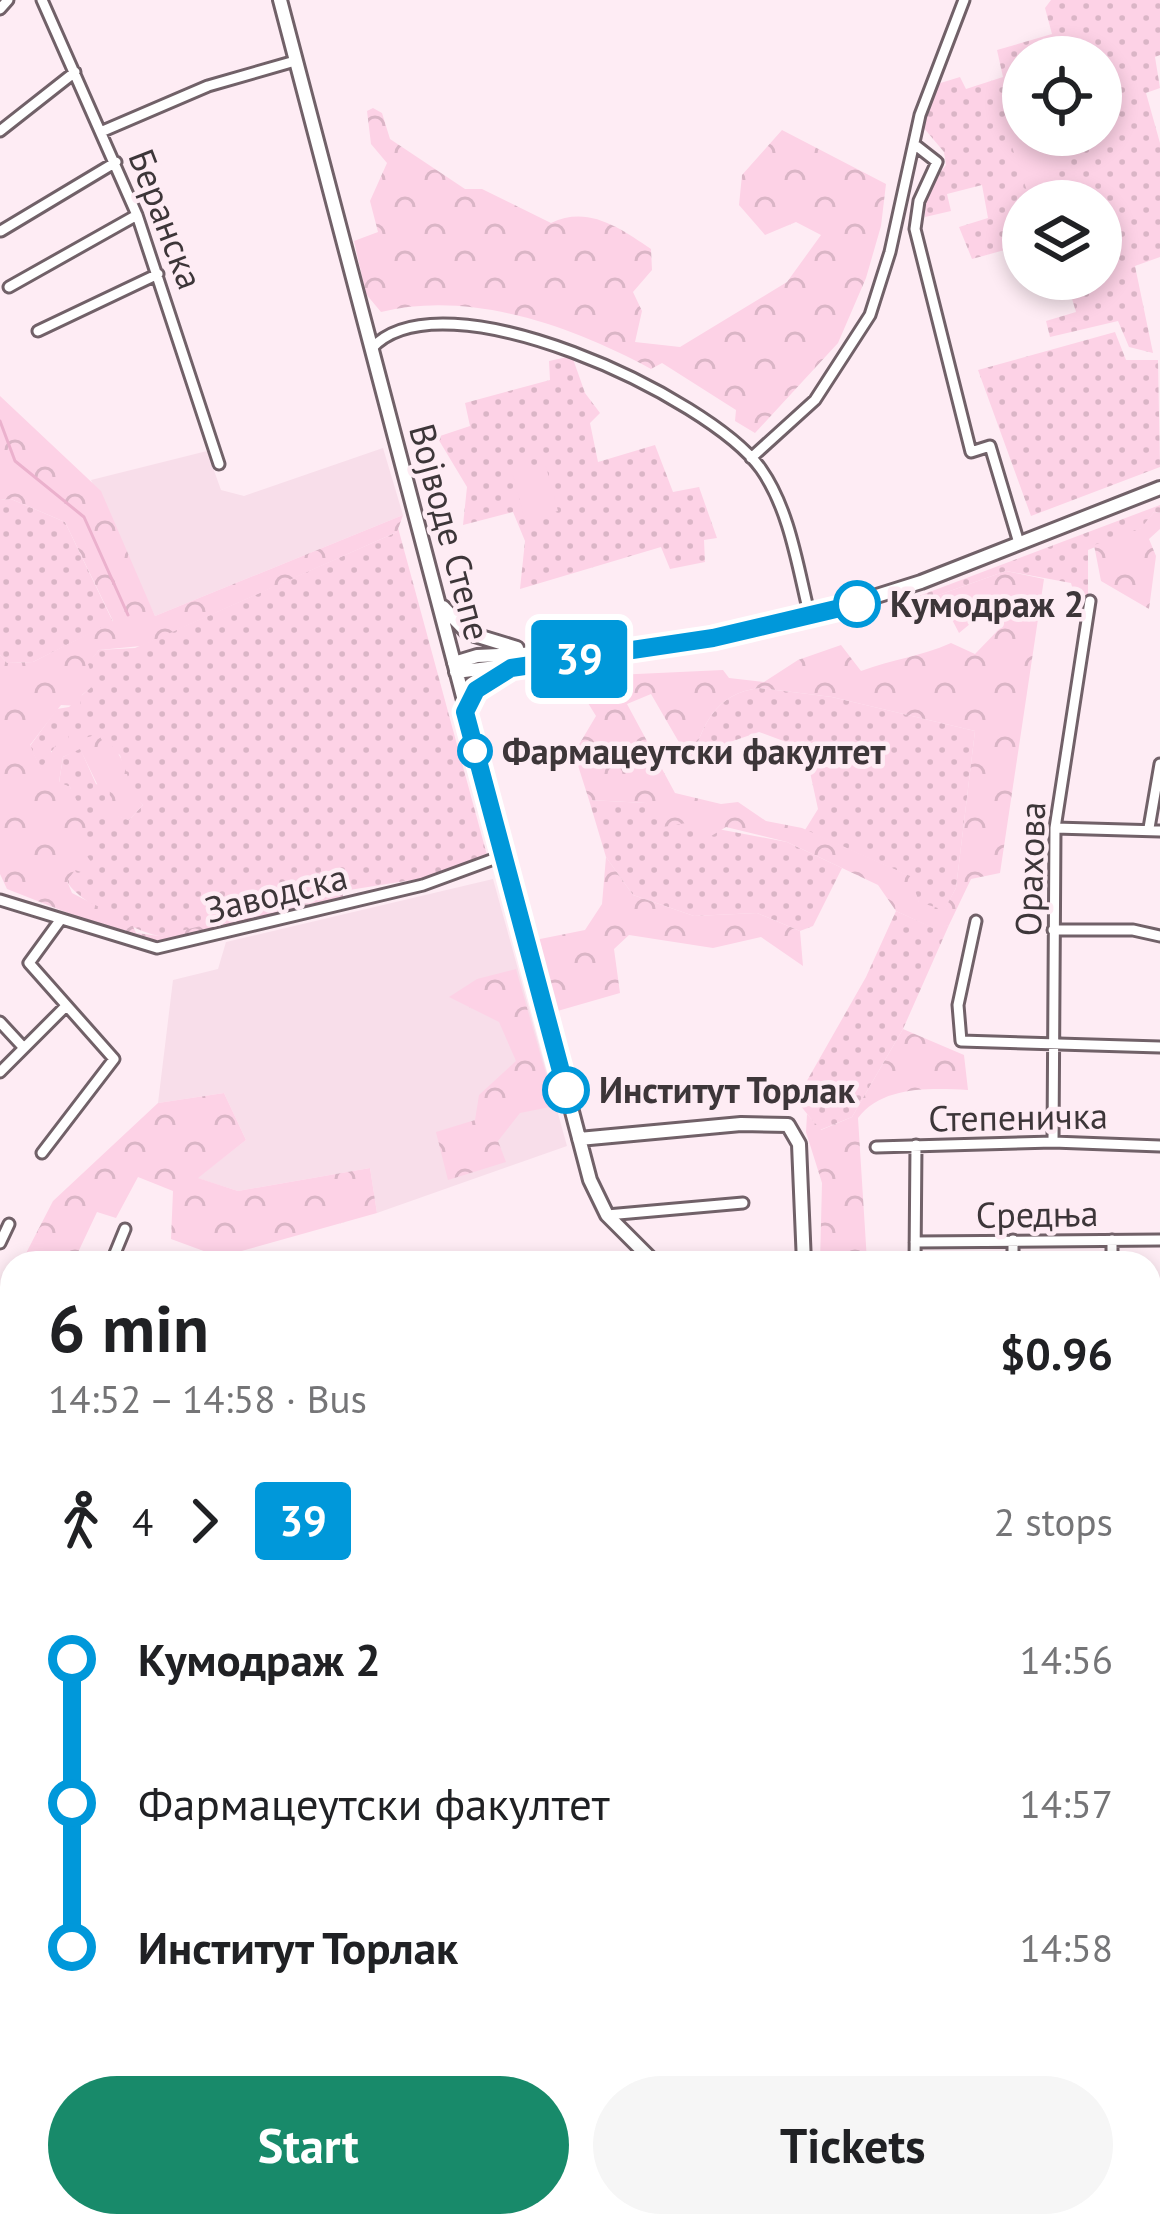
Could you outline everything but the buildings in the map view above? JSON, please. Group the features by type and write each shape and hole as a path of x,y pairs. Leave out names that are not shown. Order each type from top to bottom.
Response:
{"street":[{"path":"0,9 8,0"},
{"name":"Беранска","path":"42,0 116,161 219,464"},
{"name":"Војводе Степе","path":"280,0 579,1139 607,1215 643,1251"},
{"path":"752,458 814,400 863,328 885,272 931,80 964,0"},
{"path":"103,131 208,86 295,61"},
{"path":"0,131 75,72"},
{"path":"914,144 937,162 919,200 915,229 970,452 990,446 1019,543"},
{"path":"1,231 116,161"},
{"path":"9,286 136,215"},
{"path":"38,331 158,274"},
{"path":"364,322 392,330 481,327 568,349 669,398 752,458 779,503 810,617"},
{"path":"371,349 392,330"},
{"path":"455,667 511,668 646,649 810,617 1160,488"},
{"name":"Орахова","path":"1054,1142 1055,828 1090,601"},
{"path":"439,602 457,624 478,638 542,652"},
{"path":"455,667 478,656 646,649"},
{"path":"465,712 476,690 511,668"},
{"path":"1055,828 1155,830 1160,764"},
{"name":"Заводска","path":"0,900 14,900 132,945 160,948 423,885 502,856"},
{"path":"42,1153 113,1063 112,1055 29,963 61,919"},
{"path":"976,921 958,1005 959,1038 967,1043 1160,1047 1160,1031"},
{"path":"1053,930 1133,929 1160,936"},
{"path":"0,1072 65,1007"},
{"path":"0,1022 24,1048"},
{"path":"579,1139 741,1124 788,1125 799,1144 803,1251"},
{"name":"Степеничка","path":"876,1147 1054,1142 1160,1146"},
{"path":"915,1251 916,1145"},
{"path":"607,1215 743,1203"},
{"path":"0,1243 9,1224"},
{"path":"116,1251 125,1229"},
{"path":"1013,1240 1013,1251"},
{"path":"1112,1240 1112,1251"},
{"name":"Средња","path":"915,1242 1160,1240"}],"shaded area":[{"path":"383,448 403,515 155,616 91,480 207,451 221,490 244,496"},
{"path":"493,879 567,1146 377,1213 370,1168 238,1191 197,1178 246,1140 224,1093 158,1103 173,980 218,969 226,942"}],"green space":[{"path":"1051,0 1160,0 1160,55 1155,57 1160,88 1146,93 1160,143 1160,257 1135,266 1153,353 1129,347 1118,321 1050,337 1046,321 1076,312 1072,300 1122,300 1122,180 1002,180 1002,251 972,259 959,227 988,218 982,185 947,194 951,211 925,217 926,190 946,165 944,152 923,127 934,85 960,77 966,89 1002,77 1002,156 1122,156 1122,36 1045,36 1052,34 1045,8"},
{"path":"373,108 382,113 390,139 465,189 482,189 551,223 578,217 603,221 651,249 652,270 633,292 642,311 635,342 680,347 787,282 821,235 796,222 765,235 739,205 742,175 782,130 886,184 881,226 866,278 838,343 755,433 735,421 736,410 662,363 651,369 555,326 485,309 450,306 381,312 366,294 354,241 378,232 370,201 387,163 371,144 367,111"},
{"path":"1015,156 1053,156 1059,180 1023,180"},
{"path":"1115,332 1126,360 1158,360 1160,467 1031,516 978,370"},
{"path":"572,356 585,393 600,413 590,423 598,462 655,445 673,492 699,487 717,538 704,540 705,562 670,569 661,547 520,589 525,541 513,512 463,525 467,487 437,437 470,426 465,403 550,380 549,361"},
{"path":"0,396 101,491 155,616 403,515 397,532 141,646 99,650 88,664 95,684 82,695 80,706 61,705 30,745 41,769 62,735 68,735 70,742 99,734 118,753 143,805 129,820 109,814 110,788 99,788 80,749 63,757 59,782 70,787 87,822 83,851 92,863 81,872 75,870 67,881 72,893 132,924 136,933 160,936 266,910 280,912 280,917 147,944 7,889 0,874 0,655 7,663 33,662 113,621 65,522 11,499 0,500"},
{"path":"545,463 558,511 525,520 512,472"},
{"path":"11,499 65,522 113,622 33,662 7,663 0,655 0,500"},
{"path":"1160,505 1160,513 1154,512 1142,528 1088,550 1088,596 1074,594 1071,583 1006,571 905,607 903,602"},
{"path":"1154,512 1160,513 1160,529 1149,539 1156,556 1149,609 1101,581 1094,545 1141,528"},
{"path":"397,524 487,855 437,876 343,891 343,897 160,936 123,922 72,889 67,881 80,856 82,834 70,787 59,783 63,757 80,748 96,784 110,788 118,816 129,820 143,805 130,792 120,755 94,739 51,751 51,760 41,770 30,746 57,709 69,707 90,688 87,664 99,650 135,648 397,532"},
{"path":"1006,571 1044,579 1000,873 971,879 949,925 937,930 896,911 878,885 787,842 726,827 703,841 686,823 663,827 646,803 589,800 574,753 596,716 572,677 723,670 729,678 764,682 798,660 841,645 861,671 951,643 975,654 1004,624 1004,606 987,610 959,633 947,610 910,619 905,607","holes":["759,688 832,697 975,731 956,888 944,910 919,902 910,876 802,828 766,821 738,802 721,804 675,793 627,704 651,694 691,763 713,713 744,691"]},
{"path":"759,688 832,697 975,731 956,888 944,911 919,903 909,876 805,830 818,809 805,749 759,732 727,743 718,768 691,763 700,736 721,704"},
{"path":"589,800 646,803 686,823 787,842 842,868 813,926 800,931 757,913 694,916 633,895 606,857"},
{"path":"606,857 633,895 694,916 757,913 800,931 803,966 761,937 713,948 629,935 614,949 620,993 554,1012 535,940 585,930 602,904"},
{"path":"896,911 936,929 949,925 903,1029 852,1117 820,1130 796,1100 866,977"},
{"path":"516,969 555,1106 520,1113 498,1141 506,1162 448,1180 436,1132 475,1120 479,1095 516,1061 499,1022 449,997 477,979"},
{"path":"903,1029 964,1055 968,1090 893,1095 858,1118 866,1251 820,1251 822,1183 806,1132 807,1114 821,1130 852,1117"},
{"path":"224,1093 246,1140 198,1178 238,1191 370,1168 377,1213 241,1251 204,1251 171,1239 173,1191 138,1177 116,1218 97,1212 79,1251 27,1251 53,1201 158,1103"}],"waterway":[{"path":"0,421 15,461 84,517 128,615"}],"bus line":[{"name":"39","path":"566,1090 480,775 465,712 471,695 511,668 713,638 857,604"}],"place":[{"name":"Кумодраж 2","path":"857,604"},
{"name":"Фармацеутски факултет","path":"475,751"},
{"name":"Институт Торлак","path":"566,1090"}]}
